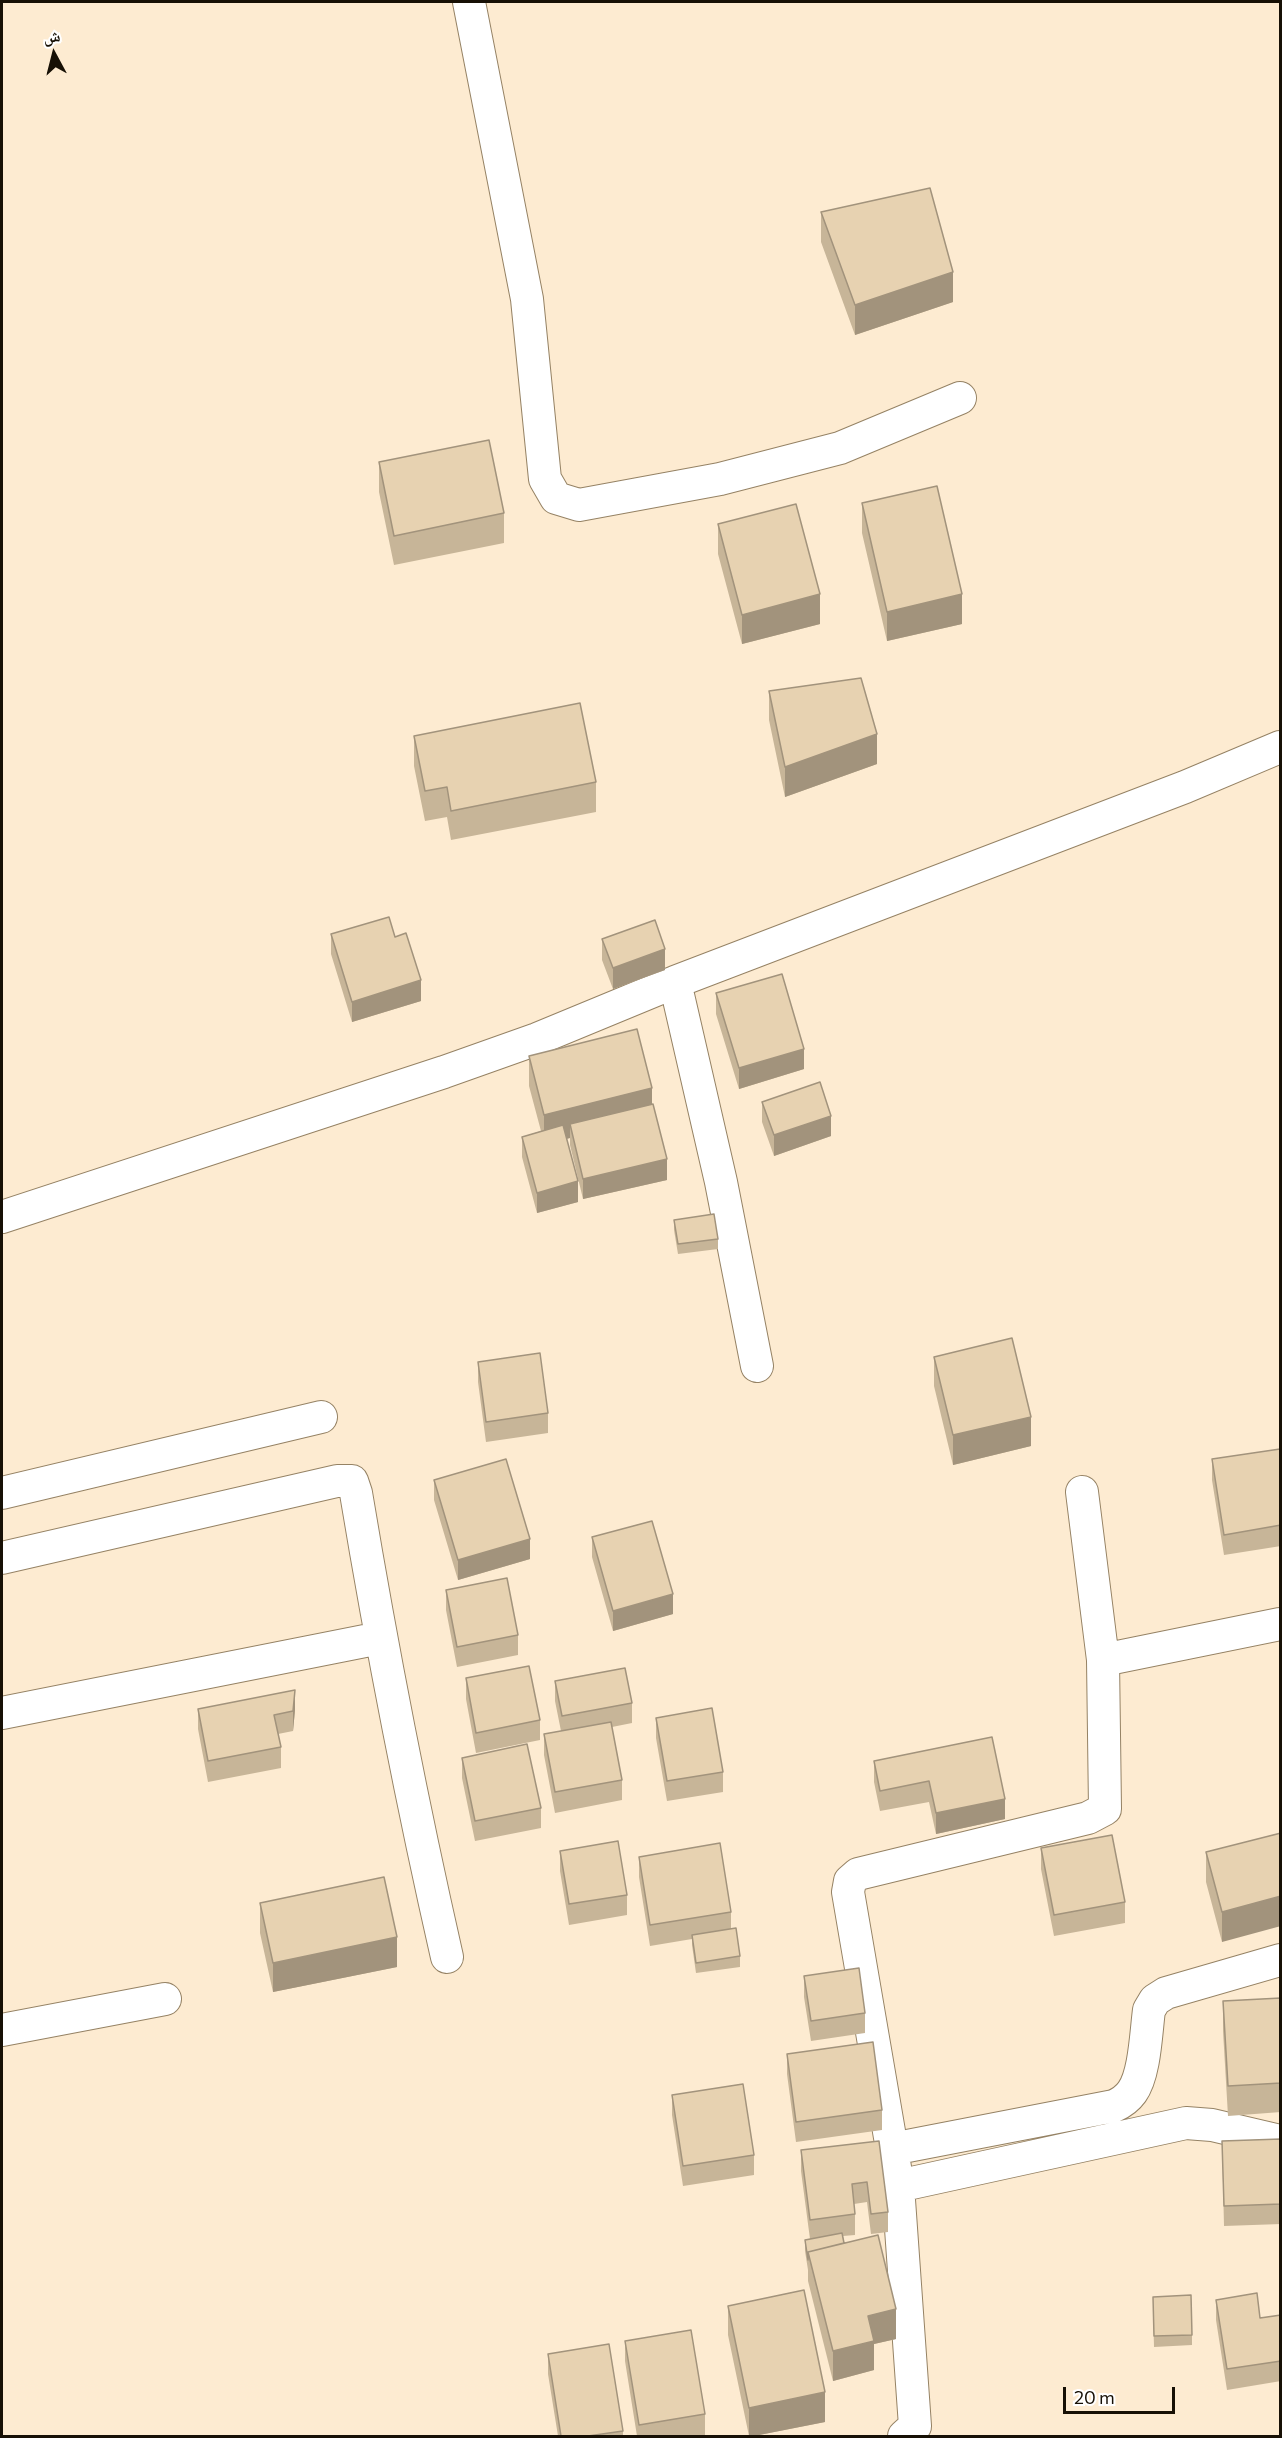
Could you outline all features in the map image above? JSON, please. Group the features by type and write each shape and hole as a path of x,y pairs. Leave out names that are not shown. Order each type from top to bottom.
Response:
{"street":[{"path":"469,2 526,299 545,479 556,498 579,504 720,479 840,448 960,398"},
{"path":"2,1217 455,1069 537,1039 675,982 1185,787 1281,747"},
{"path":"675,982 721,1182 757,1366"},
{"path":"2,1492 321,1417"},
{"path":"2,1558 346,1480 352,1481 355,1485 380,1638 416,1822 447,1957"},
{"path":"904,2436 915,2426 898,2186 848,1892 850,1881 858,1874 1088,1818 1105,1809 1103,1660 1082,1492"},
{"path":"1103,1660 1281,1624"},
{"path":"2,1713 380,1638"},
{"path":"892,2149 1114,2106 1133,2092 1139,2079 1149,2010 1155,2000 1166,1993 1281,1960"},
{"path":"2,2030 165,2000"},
{"path":"898,2186 1186,2122 1212,2125 1281,2141"}],"building":[{"path":"930,188 953,272 855,305 821,212"},
{"path":"489,440 504,513 394,536 379,462"},
{"path":"937,486 962,594 887,612 862,503"},
{"path":"796,504 820,594 742,615 718,524"},
{"path":"861,678 877,734 785,767 769,691"},
{"path":"580,703 596,782 451,811 447,787 425,791 414,736"},
{"path":"389,917 395,937 406,933 421,980 352,1002 331,934"},
{"path":"655,920 665,949 613,968 602,939"},
{"path":"782,974 804,1049 739,1068 716,993"},
{"path":"637,1029 652,1088 544,1115 529,1056"},
{"path":"820,1082 831,1116 774,1135 762,1102"},
{"path":"653,1104 667,1159 583,1179 570,1124"},
{"path":"563,1125 578,1181 537,1193 522,1137"},
{"path":"714,1214 718,1239 678,1244 674,1220"},
{"path":"1012,1338 1031,1417 953,1435 934,1357"},
{"path":"540,1353 548,1413 486,1422 478,1362"},
{"path":"1280,1449 1281,1525 1224,1535 1212,1459"},
{"path":"506,1459 530,1539 458,1560 434,1480"},
{"path":"652,1521 673,1594 613,1611 592,1537"},
{"path":"507,1578 518,1635 457,1647 446,1590"},
{"path":"529,1666 540,1720 476,1733 466,1678"},
{"path":"625,1668 632,1703 562,1716 555,1681"},
{"path":"295,1690 293,1711 274,1715 281,1747 208,1761 198,1709"},
{"path":"712,1708 723,1772 667,1781 656,1718"},
{"path":"611,1722 622,1780 555,1792 544,1734"},
{"path":"992,1737 1005,1799 936,1813 929,1781 880,1791 874,1761"},
{"path":"527,1744 541,1808 475,1821 462,1758"},
{"path":"1281,1833 1281,1896 1222,1912 1206,1852"},
{"path":"1112,1835 1125,1902 1054,1915 1041,1848"},
{"path":"618,1841 627,1895 569,1904 560,1851"},
{"path":"720,1843 731,1912 650,1925 639,1857"},
{"path":"384,1877 397,1937 273,1963 260,1903"},
{"path":"736,1928 740,1956 696,1963 692,1935"},
{"path":"859,1968 865,2013 811,2021 804,1976"},
{"path":"1281,1998 1281,2083 1228,2086 1223,2001"},
{"path":"873,2042 882,2110 796,2122 787,2054"},
{"path":"743,2084 754,2155 683,2166 672,2095"},
{"path":"1281,2139 1281,2204 1224,2206 1222,2141"},
{"path":"879,2141 888,2212 871,2214 867,2182 852,2184 855,2214 810,2220 801,2150"},
{"path":"842,2233 844,2243 808,2252 808,2260 805,2240"},
{"path":"878,2235 896,2309 868,2316 874,2341 833,2351 808,2252"},
{"path":"804,2290 825,2392 749,2408 728,2306"},
{"path":"1257,2293 1260,2318 1281,2315 1281,2361 1227,2369 1216,2300"},
{"path":"1191,2295 1192,2335 1154,2336 1153,2297"},
{"path":"691,2330 705,2414 639,2425 625,2341"},
{"path":"609,2344 623,2431 588,2436 561,2436 548,2354"}]}
